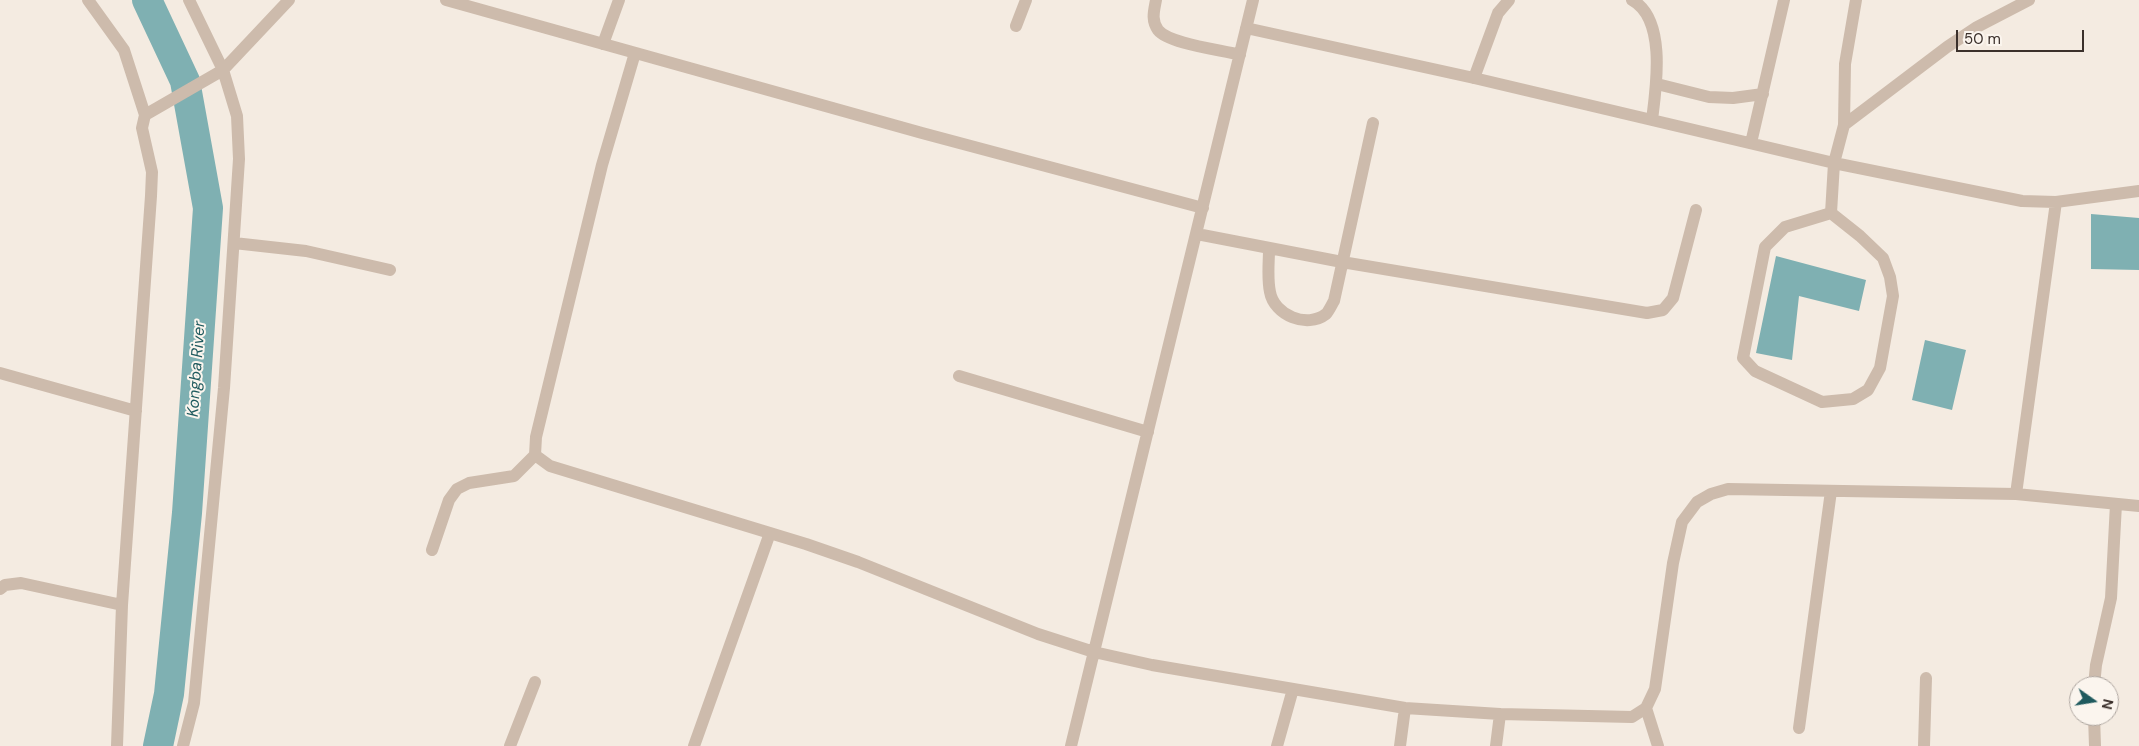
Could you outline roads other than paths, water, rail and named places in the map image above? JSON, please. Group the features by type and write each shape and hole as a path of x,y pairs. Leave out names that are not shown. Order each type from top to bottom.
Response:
{"street":[{"path":"88,0 124,50 151,111"},
{"path":"183,746 195,693 224,388 239,159 237,116 189,0"},
{"path":"117,746 122,604 152,172 142,128 151,111 219,72 289,0"},
{"path":"446,0 922,133 1203,208"},
{"path":"603,44 619,0"},
{"path":"1016,26 1026,0"},
{"path":"1156,0 1153,18 1158,31 1170,39 1240,55"},
{"path":"1071,746 1253,0"},
{"path":"1474,78 1498,13 1509,0"},
{"path":"1632,0 1638,3 1648,18 1656,41 1657,84 1652,120"},
{"path":"1751,144 1784,0"},
{"path":"1831,213 1834,163 1844,125 1845,64 1856,0"},
{"path":"1844,125 1947,46 1977,27 2029,0"},
{"path":"1246,28 1474,78 1834,163 2022,201 2056,202 2139,190"},
{"path":"432,550 449,500 457,489 469,483 514,476 535,455 536,437 602,165 635,53"},
{"path":"1657,84 1709,97 1733,98 1763,94"},
{"path":"1269,249 1270,293 1278,309 1294,319 1313,320 1326,314 1334,301 1373,123"},
{"path":"2016,494 2056,202"},
{"path":"1197,234 1250,246 1647,314 1663,310 1672,298 1696,210"},
{"path":"1831,213 1860,236 1883,258 1890,277 1893,296 1880,368 1868,390 1853,399 1822,402 1755,371 1743,358 1765,247 1784,227 1831,213"},
{"path":"234,243 306,251 390,270"},
{"path":"0,373 136,411"},
{"path":"959,376 1148,432"},
{"path":"535,455 550,466 770,533 858,562 1038,634 1094,652 1152,665 1405,708 1500,714 1632,717 1646,708 1655,688 1673,563 1682,522 1697,502 1711,494 1728,489 2016,494 2139,506"},
{"path":"1799,728 1831,491"},
{"path":"2095,676 2111,598 2116,504"},
{"path":"694,746 770,533"},
{"path":"0,590 4,585 22,583 122,604"},
{"path":"1924,746 1926,678"},
{"path":"510,746 535,682"},
{"path":"1277,746 1293,689"},
{"path":"1400,746 1405,708"},
{"path":"1646,708 1658,746"},
{"path":"1496,746 1500,714"},
{"path":"2094,726 2095,746"}],"water":[{"path":"2091,214 2139,218 2139,270 2091,269"},
{"path":"1776,256 1866,280 1859,311 1799,296 1792,360 1756,353"},
{"path":"1925,340 1966,350 1952,410 1912,400"}],"waterway":[{"name":"Kongba River","path":"147,0 185,81 208,208 187,513 169,694 158,746"}]}
